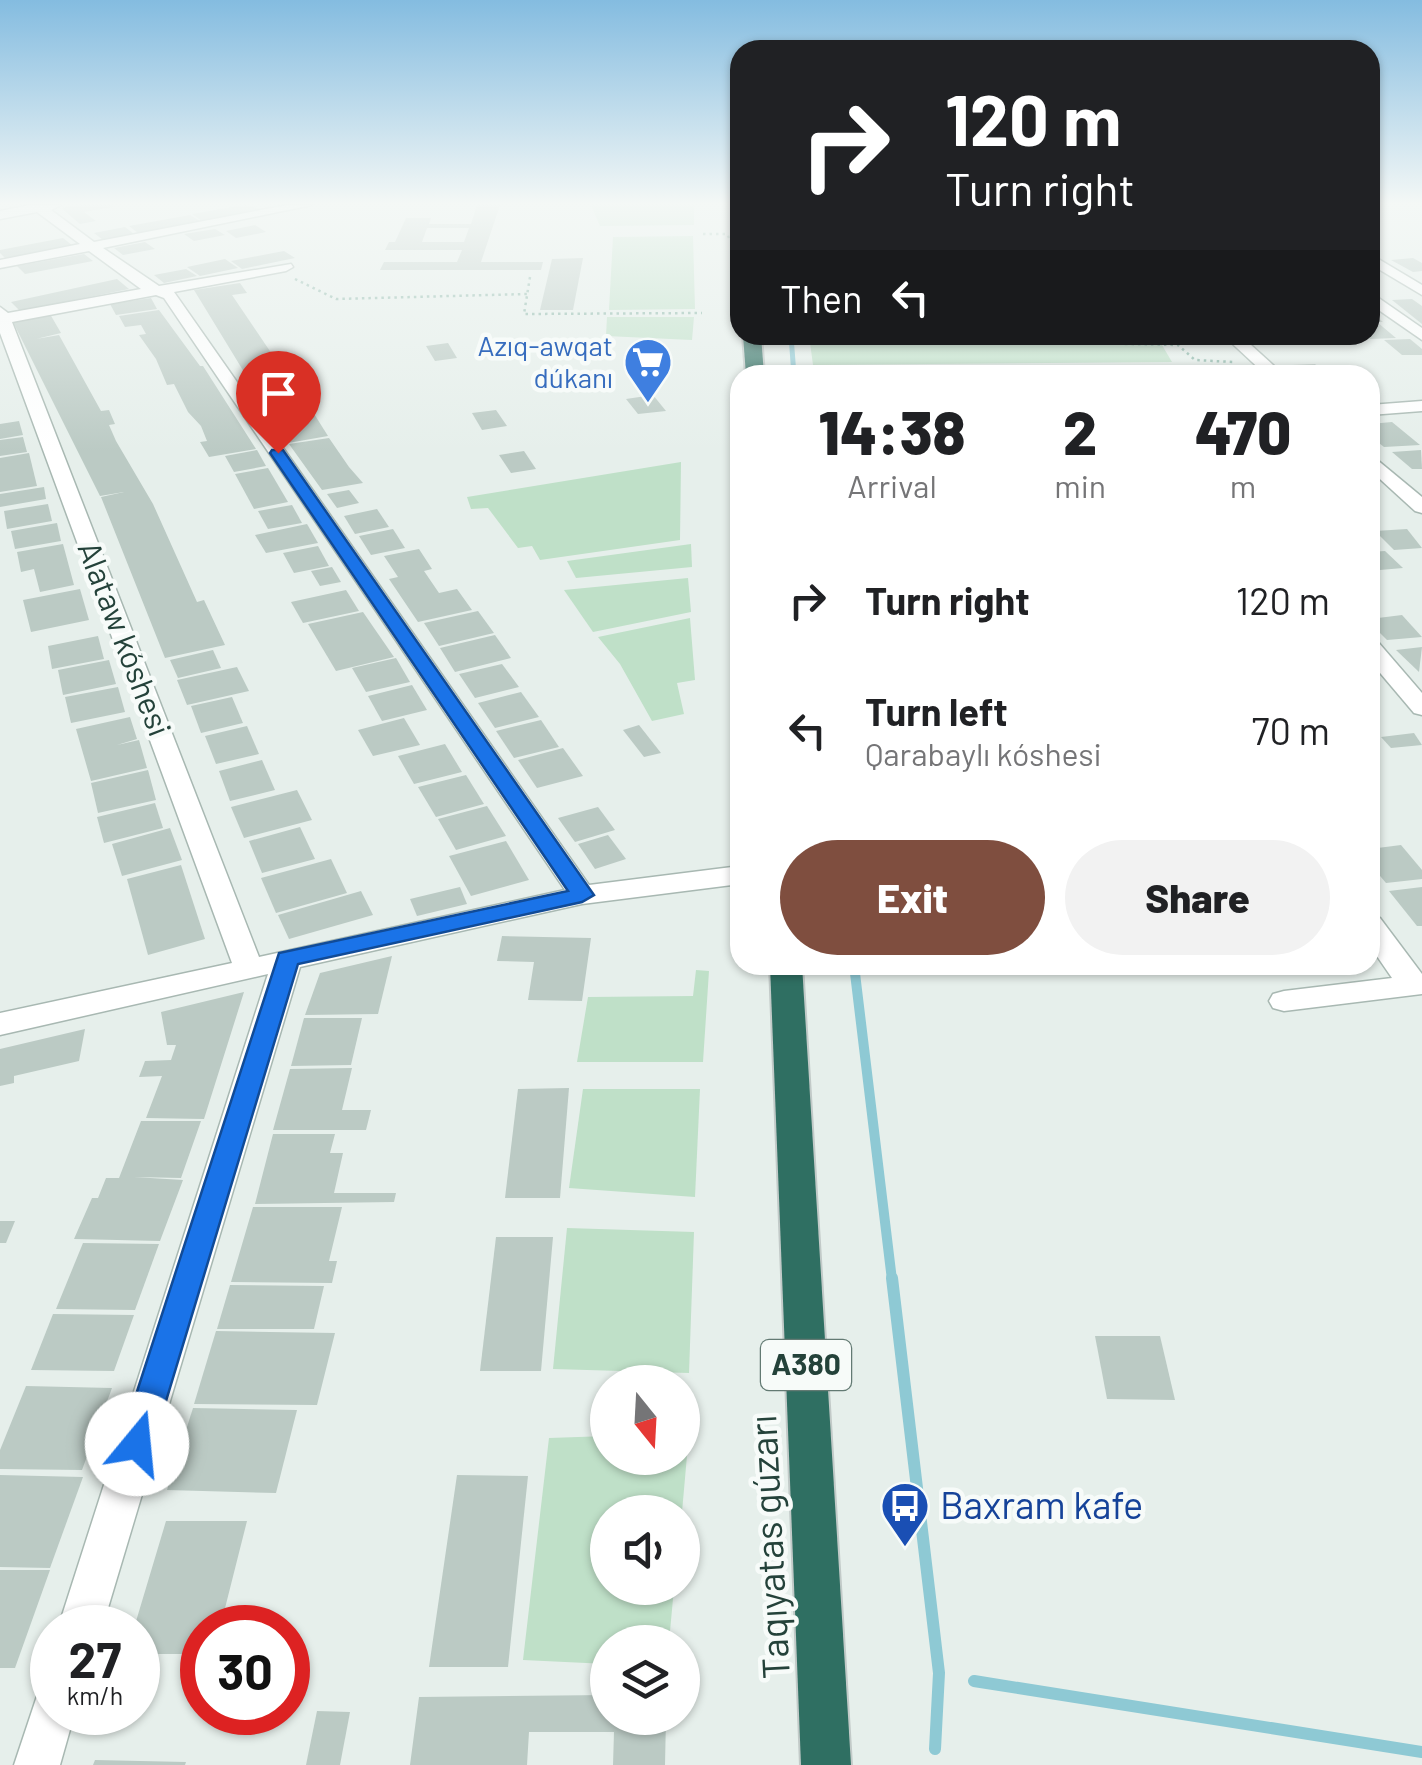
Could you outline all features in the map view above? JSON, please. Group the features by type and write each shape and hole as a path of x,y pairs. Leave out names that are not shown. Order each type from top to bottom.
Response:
{"highway":[{"name":"Taqıyatas gúzarı","path":"786,975 826,1765"}],"street":[{"path":"152,287 169,295 582,895"},
{"path":"2,315 167,287"},
{"path":"1380,304 1422,335"},
{"name":"Alataw kóshesi","path":"2,315 248,967"},
{"path":"1242,345 1265,365"},
{"path":"1380,409 1422,406"},
{"path":"1380,469 1422,508"},
{"path":"1380,659 1422,708"},
{"path":"0,1024 582,895 730,876"},
{"path":"1380,938 1417,985"},
{"path":"87,1605 288,958"},
{"path":"1284,1001 1417,985"},
{"path":"37,1765 46,1735"}],"path":[{"path":"315,287 336,299 527,294"},
{"path":"528,287 524,314 702,313"},
{"path":"1178,345 1195,360 1232,365"}],"green space":[{"path":"610,287 694,287 695,309 609,310"},
{"path":"607,317 694,317 692,340 606,336"},
{"path":"810,345 1162,345 1172,362 813,365"},
{"path":"681,462 680,540 540,560 532,546 518,548 488,508 471,509 467,497"},
{"path":"691,544 692,567 576,578 567,561"},
{"path":"688,578 691,612 593,632 564,590"},
{"path":"690,618 695,680 677,683 684,714 652,721 620,664 598,637"},
{"path":"696,970 709,971 703,1062 577,1062 588,997 693,996"},
{"path":"583,1089 700,1089 695,1197 569,1188"},
{"path":"567,1228 694,1232 689,1365 553,1369"},
{"path":"590,1437 590,1475 685,1475 684,1495 590,1495 590,1605 672,1605 671,1625 590,1625 590,1663 523,1660 549,1438"}],"building":[{"path":"78,287 129,289 20,311 11,302"},
{"path":"243,287 247,293 232,295 280,366 244,372 194,290"},
{"path":"545,287 577,287 573,310 540,310"},
{"path":"151,298 157,309 116,315 110,304"},
{"path":"1412,299 1422,306 1422,324 1392,300"},
{"path":"159,310 203,366 256,449 209,457 200,442 207,441 201,426 188,412 174,384 167,385 156,359 139,335 146,334 141,325 125,327 119,316"},
{"path":"50,314 61,333 36,339 59,335 101,411 109,410 115,424 109,425 116,441 153,504 197,602 204,600 225,645 165,658 101,497 124,492 100,496 12,320"},
{"path":"1380,325 1396,338 1380,339"},
{"path":"1410,339 1422,349 1422,355 1402,355 1384,340"},
{"path":"448,343 457,358 435,361 426,346"},
{"path":"283,367 328,436 288,443 247,373"},
{"path":"653,395 666,411 638,414 626,399"},
{"path":"496,410 507,426 482,430 472,413"},
{"path":"19,421 23,435 0,439 0,424"},
{"path":"1392,422 1420,445 1384,447 1380,444 1380,423"},
{"path":"23,437 27,452 0,456 0,440"},
{"path":"329,438 363,483 322,490 289,444"},
{"path":"257,450 266,466 234,472 225,456"},
{"path":"1421,450 1422,469 1412,469 1392,452"},
{"path":"524,451 536,469 511,473 499,455"},
{"path":"29,453 37,486 0,492 0,458"},
{"path":"268,468 288,502 254,509 235,474"},
{"path":"44,487 46,499 0,507 0,494"},
{"path":"349,490 359,503 337,508 327,494"},
{"path":"48,504 52,521 7,529 4,511"},
{"path":"292,505 302,523 268,529 258,511"},
{"path":"377,509 389,527 355,534 344,516"},
{"path":"57,523 61,541 15,549 11,531"},
{"path":"307,524 318,543 266,553 255,535"},
{"path":"393,529 405,548 371,555 359,536"},
{"path":"1407,529 1422,548 1394,550 1380,536 1380,531"},
{"path":"63,544 74,585 40,592 34,569 21,572 17,552"},
{"path":"318,546 329,566 294,573 283,553"},
{"path":"419,549 432,569 424,571 439,593 457,589 472,610 418,622 389,579 398,577 384,556"},
{"path":"1380,551 1385,551 1403,568 1380,570"},
{"path":"332,567 341,582 320,586 311,571"},
{"path":"80,589 89,620 31,632 23,600"},
{"path":"346,590 359,611 303,623 291,602"},
{"path":"478,611 494,633 439,646 424,623"},
{"path":"363,612 394,657 336,671 308,624"},
{"path":"1402,615 1422,637 1387,640 1380,633 1380,618"},
{"path":"495,635 511,658 455,672 440,648"},
{"path":"98,636 104,659 52,669 48,646"},
{"path":"1422,647 1419,672 1396,650"},
{"path":"213,650 221,668 178,678 170,660"},
{"path":"396,658 410,682 366,692 352,668"},
{"path":"109,660 116,684 63,695 58,670"},
{"path":"502,664 519,687 475,698 459,674"},
{"path":"237,667 249,691 187,705 177,680"},
{"path":"412,685 427,710 382,721 368,696"},
{"path":"118,687 125,712 71,723 65,697"},
{"path":"521,692 539,717 495,728 478,703"},
{"path":"232,697 243,723 201,733 191,706"},
{"path":"130,717 137,739 117,745 139,740 147,768 91,781 76,729"},
{"path":"404,718 420,745 373,756 358,730"},
{"path":"541,720 559,747 514,758 496,731"},
{"path":"639,725 661,753 644,757 623,730"},
{"path":"247,726 259,754 216,764 205,736"},
{"path":"1414,733 1422,745 1391,748 1381,737"},
{"path":"445,744 462,772 414,784 398,756"},
{"path":"563,748 583,776 537,788 518,760"},
{"path":"262,760 275,790 230,801 219,771"},
{"path":"148,770 156,800 98,813 91,783"},
{"path":"466,775 484,804 436,817 418,787"},
{"path":"297,790 312,820 244,838 231,807"},
{"path":"155,803 163,828 104,843 97,817"},
{"path":"487,806 506,836 456,850 438,819"},
{"path":"598,807 615,830 575,842 558,818"},
{"path":"300,827 315,859 262,873 249,841"},
{"path":"170,828 182,860 122,876 112,844"},
{"path":"608,835 626,859 595,869 578,844"},
{"path":"506,841 529,880 471,896 449,856"},
{"path":"1401,845 1422,870 1422,879 1386,883 1380,876 1380,848"},
{"path":"331,859 347,893 276,913 261,878"},
{"path":"181,865 205,939 148,955 127,879"},
{"path":"460,887 467,904 417,916 410,899"},
{"path":"1422,887 1422,926 1417,926 1389,891"},
{"path":"361,891 373,915 289,939 278,915"},
{"path":"502,936 591,938 582,1001 528,1000 534,962 497,961"},
{"path":"392,956 378,1014 305,1015 320,973"},
{"path":"244,992 204,1119 146,1118 162,1076 139,1077 145,1061 171,1060 176,1045 167,1045 161,1012"},
{"path":"304,1018 362,1018 351,1065 291,1066"},
{"path":"85,1029 79,1061 14,1076 14,1083 0,1086 0,1049"},
{"path":"352,1068 342,1110 371,1110 366,1130 273,1130 290,1069"},
{"path":"569,1088 560,1198 505,1198 518,1089"},
{"path":"141,1121 201,1121 181,1178 134,1177 183,1180 160,1241 74,1239 92,1198 98,1198 106,1178 119,1178"},
{"path":"273,1134 335,1134 330,1153 343,1153 334,1193 396,1193 394,1202 255,1204"},
{"path":"253,1207 342,1207 329,1261 337,1261 332,1283 231,1282"},
{"path":"0,1221 15,1221 6,1243 0,1243"},
{"path":"496,1237 553,1237 541,1371 480,1371"},
{"path":"83,1243 159,1244 135,1310 56,1309"},
{"path":"230,1285 324,1286 314,1329 217,1329"},
{"path":"53,1314 134,1315 114,1371 31,1370"},
{"path":"216,1331 335,1333 317,1405 194,1404"},
{"path":"1095,1336 1160,1336 1175,1400 1107,1399"},
{"path":"26,1386 112,1388 82,1470 0,1469 0,1450"},
{"path":"193,1408 297,1410 276,1493 167,1490"},
{"path":"0,1475 83,1477 50,1568 0,1567"},
{"path":"457,1475 528,1476 508,1667 429,1667"},
{"path":"166,1521 247,1521 226,1605 180,1605 180,1654 160,1654 160,1605 141,1605"},
{"path":"0,1570 50,1570 38,1605 30,1605 30,1626 15,1668 0,1668"},
{"path":"590,1695 590,1732 529,1732 527,1765 410,1765 419,1697"},
{"path":"317,1711 350,1712 340,1765 306,1765"},
{"path":"614,1735 666,1735 665,1765 613,1765"},
{"path":"95,1760 186,1762 93,1765"}],"waterway":[{"path":"792,345 793,365"},
{"path":"855,975 892,1280"},
{"path":"892,1278 939,1673 935,1749"},
{"path":"974,1681 1422,1752"}],"place":[{"name":"Azıq-awqat dúkanı","path":"648,404"},
{"name":"Baxram kafe","path":"905,1548"}],"route":[{"path":"137,1444 288,958 582,895 278,453"}]}
